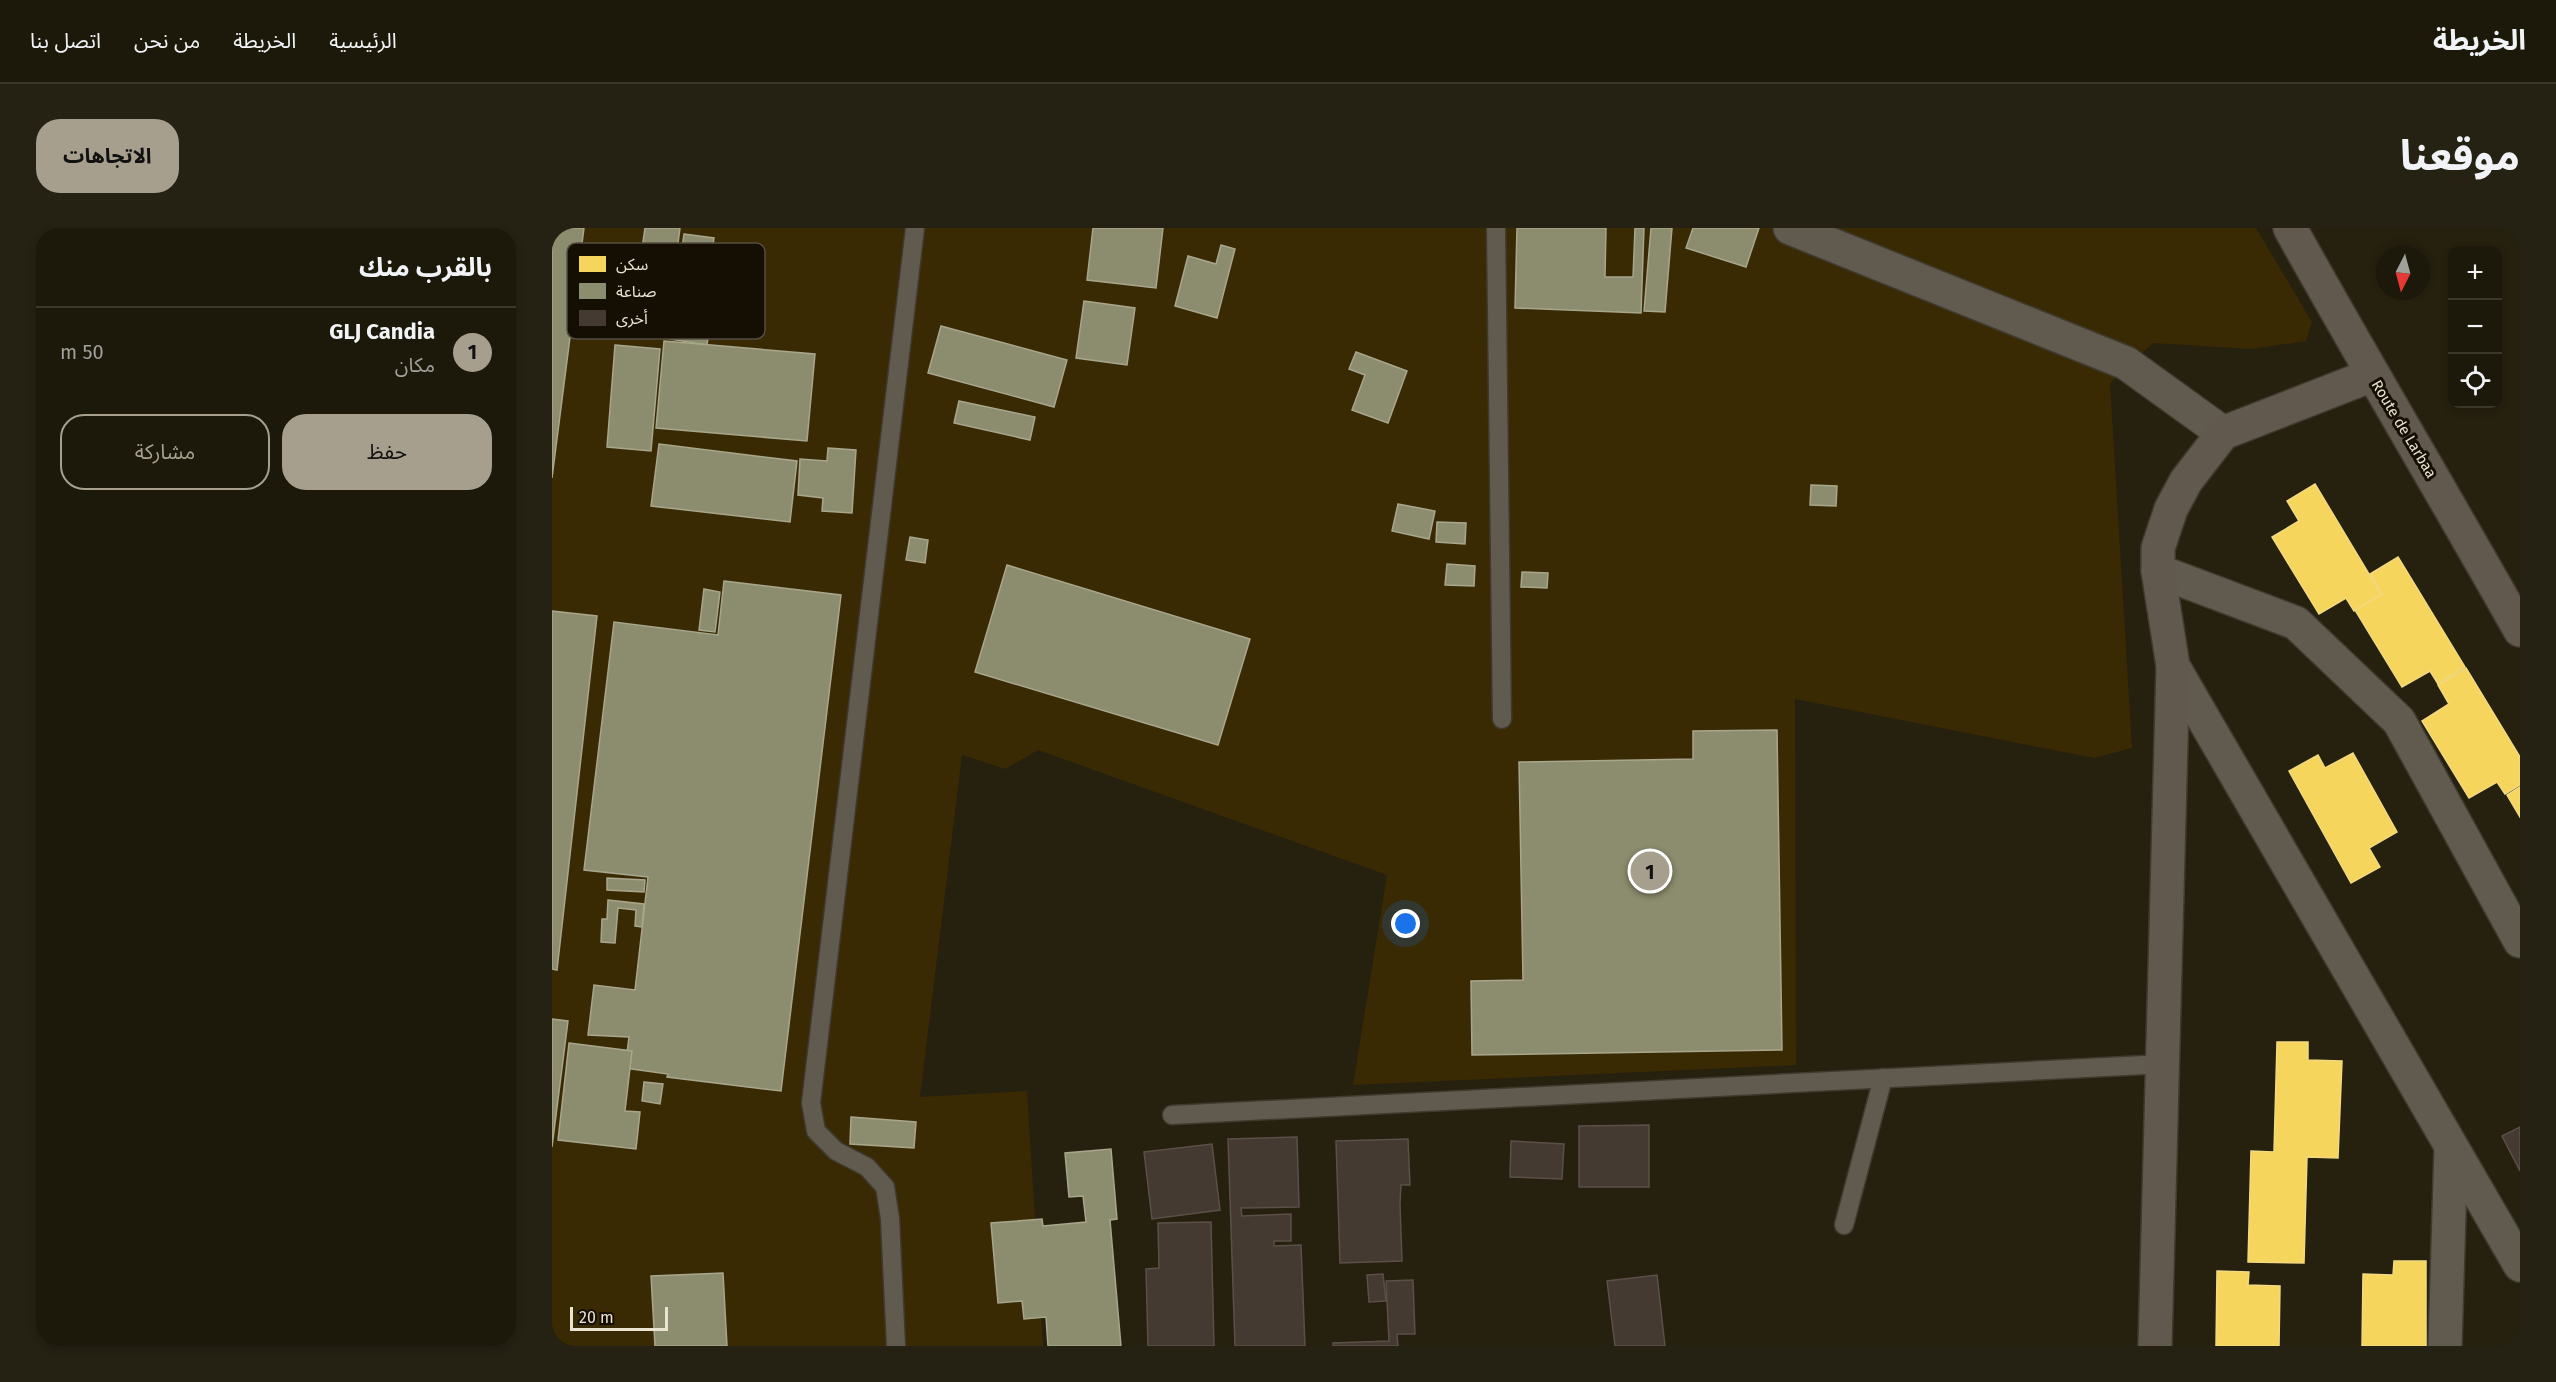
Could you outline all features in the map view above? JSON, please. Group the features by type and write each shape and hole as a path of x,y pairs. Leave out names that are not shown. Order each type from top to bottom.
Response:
{"street":[{"path":"1790,228 2126,363 2223,433"},
{"name":"Route de Larbaa","path":"2290,228 2372,375 2426,464 2520,630"},
{"path":"2155,1346 2173,666 2158,570 2158,548 2171,509 2186,481 2223,433 2372,375"},
{"path":"2158,570 2296,623 2399,721 2520,941"},
{"path":"2173,666 2520,1265"},
{"path":"2445,1346 2451,1147"}],"lane":[{"path":"896,1346 890,1219 885,1187 867,1167 836,1151 816,1131 811,1103 915,228"},
{"path":"1496,228 1502,719"},
{"path":"1172,1115 2163,1064"},
{"path":"1844,1225 1883,1078"}],"shaded area":[{"path":"552,228 2256,228 2312,322 2306,341 2251,349 2153,343 2110,383 2132,748 2094,758 1795,699 1796,1065 1353,1085 1387,875 1038,750 1005,769 962,755 920,1097 1027,1091 1043,1346 552,1346"}],"building: سكن":[{"path":"2315,484 2381,594 2354,611 2346,598 2319,614 2272,537 2299,521 2287,501"},
{"path":"2398,557 2465,667 2438,684 2430,671 2402,687 2355,610 2382,594 2370,574"},
{"path":"2466,668 2520,757 2520,785 2505,794 2497,782 2469,798 2422,721 2449,704 2438,685"},
{"path":"2353,753 2397,832 2369,848 2380,867 2351,883 2289,771 2318,755 2325,768"},
{"path":"2520,787 2520,817 2507,795"},
{"path":"2277,1042 2308,1042 2308,1060 2342,1061 2338,1158 2307,1157 2304,1263 2248,1262 2251,1151 2274,1152"},
{"path":"2394,1261 2426,1261 2426,1346 2362,1346 2363,1274 2393,1275"},
{"path":"2217,1271 2249,1272 2248,1285 2280,1286 2279,1346 2216,1346"}],"building: صناعة":[{"path":"552,228 584,228 582,243 567,243 567,339 570,339 552,478"},
{"path":"645,228 680,228 678,243 643,243"},
{"path":"1093,228 1163,228 1156,288 1087,280"},
{"path":"1517,228 1606,228 1605,277 1633,277 1635,228 1644,228 1641,313 1515,308"},
{"path":"1651,228 1672,228 1665,312 1644,311"},
{"path":"1693,228 1759,228 1746,267 1686,248"},
{"path":"684,234 714,238 713,243 683,243"},
{"path":"1221,245 1235,249 1217,318 1175,306 1188,256 1216,264"},
{"path":"1084,301 1135,308 1127,365 1076,358"},
{"path":"941,326 1067,360 1054,407 928,373"},
{"path":"669,339 708,339 707,345"},
{"path":"664,341 815,354 807,441 656,428"},
{"path":"615,345 660,349 651,451 607,447"},
{"path":"1356,352 1407,371 1388,423 1352,410 1365,375 1349,369"},
{"path":"959,401 1035,417 1030,440 954,423"},
{"path":"659,444 797,461 790,522 651,506"},
{"path":"828,448 856,450 852,513 822,511 823,498 798,495 800,459 827,461"},
{"path":"1811,485 1837,486 1836,506 1810,505"},
{"path":"1398,504 1435,511 1429,539 1392,531"},
{"path":"1437,522 1466,523 1465,544 1436,542"},
{"path":"910,537 928,540 925,563 906,560"},
{"path":"1447,564 1475,566 1474,586 1445,585"},
{"path":"1007,565 1250,639 1218,745 975,672"},
{"path":"1522,572 1548,573 1547,588 1521,587"},
{"path":"724,581 841,595 781,1091 667,1077 668,1074 625,1068 629,1037 588,1035 594,985 635,990 648,877 584,870 614,622 718,635"},
{"path":"704,589 720,592 715,632 699,630"},
{"path":"552,611 597,616 557,970 552,969"},
{"path":"1777,730 1782,1050 1472,1055 1471,981 1523,980 1519,762 1693,759 1693,731"},
{"path":"607,878 645,880 644,892 607,890"},
{"path":"608,900 644,904 642,927 635,926 636,910 618,908 615,943 601,942 602,919 607,919"},
{"path":"552,1019 568,1021 552,1147"},
{"path":"569,1043 632,1051 625,1111 640,1112 636,1149 558,1140"},
{"path":"644,1082 663,1084 660,1104 642,1101"},
{"path":"851,1117 916,1122 914,1148 850,1144"},
{"path":"1111,1149 1117,1219 1110,1220 1121,1346 1048,1346 1046,1317 1024,1319 1022,1301 998,1303 991,1223 1042,1219 1043,1226 1086,1222 1083,1196 1069,1197 1065,1153"},
{"path":"723,1273 727,1346 655,1346 651,1276"}],"building: أخرى":[{"path":"1649,1125 1649,1187 1579,1187 1579,1126"},
{"path":"2520,1127 2520,1171 2502,1136"},
{"path":"1297,1137 1299,1207 1241,1208 1242,1216 1291,1214 1291,1241 1274,1241 1274,1246 1301,1245 1305,1346 1235,1346 1228,1139"},
{"path":"1408,1139 1410,1185 1401,1185 1400,1204 1402,1261 1340,1263 1336,1141"},
{"path":"1511,1141 1564,1144 1562,1179 1510,1177"},
{"path":"1212,1144 1220,1210 1152,1219 1144,1152"},
{"path":"1211,1222 1214,1346 1148,1346 1146,1269 1159,1268 1158,1223"},
{"path":"1383,1274 1386,1301 1369,1302 1367,1275"},
{"path":"1657,1275 1665,1346 1615,1346 1607,1281"},
{"path":"1413,1280 1415,1334 1397,1334 1398,1346 1333,1346 1333,1343 1389,1341 1386,1281"}],"place":[{"name":"GLJ Candia","path":"1650,871"}]}
